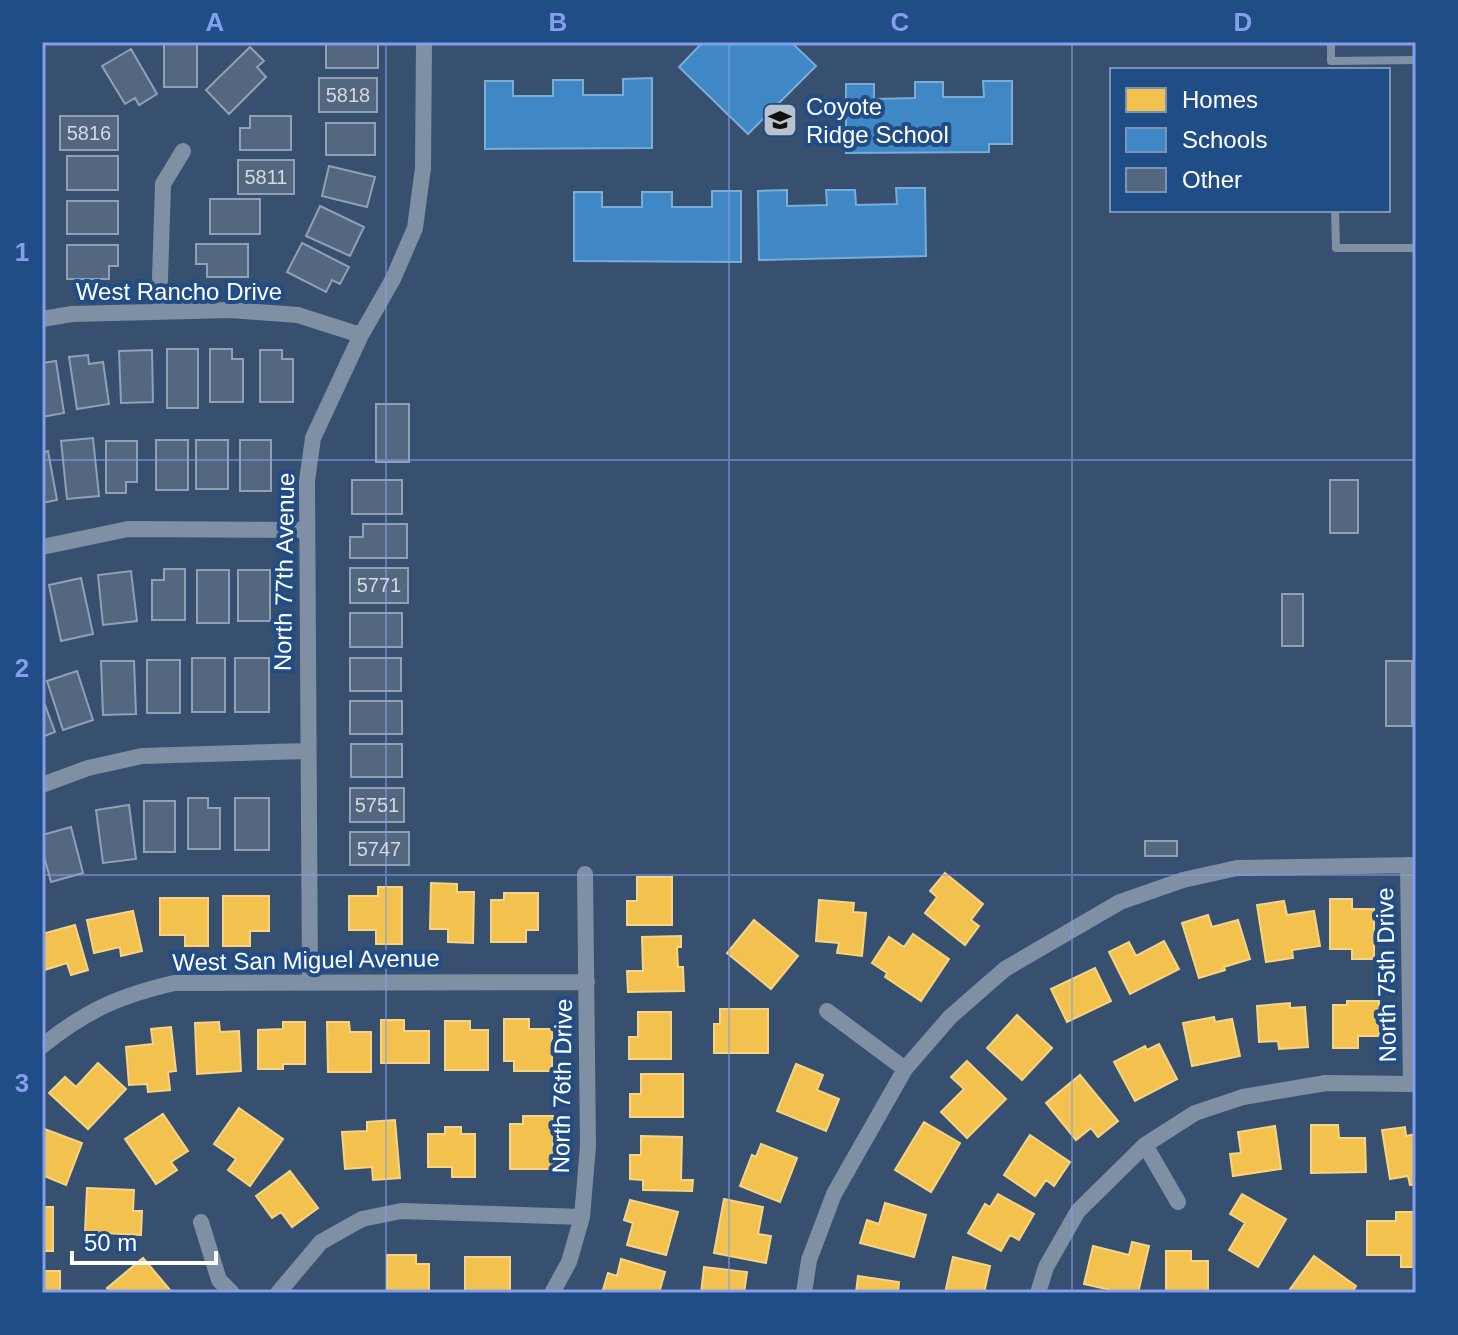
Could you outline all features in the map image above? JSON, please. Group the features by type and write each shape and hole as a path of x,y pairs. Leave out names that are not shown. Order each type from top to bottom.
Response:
{"street":[{"name":"North 77th Avenue","path":"310,983 307,481 313,438 361,335 393,279 415,228 423,168 424,42"},
{"path":"159,310 163,184 183,151"},
{"name":"West Rancho Drive","path":"42,319 72,314 231,310 298,315 361,335"},
{"path":"42,547 128,529 305,530"},
{"path":"42,785 88,768 142,756 307,751"},
{"path":"804,1293 809,1260 834,1194 905,1069 950,1017 1005,969 1120,902 1183,880 1237,868 1412,865"},
{"name":"North 75th Drive","path":"1145,1145 1195,1113 1243,1097 1326,1083 1411,1084 1412,865"},
{"name":"North 76th Drive","path":"552,1293 569,1262 582,1217 588,1146 585,874"},
{"name":"West San Miguel Avenue","path":"42,1046 65,1027 101,1005 135,992 174,983 587,982"},
{"path":"827,1011 905,1069"},
{"path":"1038,1293 1046,1267 1078,1211 1145,1145 1178,1202"},
{"path":"278,1293 321,1242 362,1219 401,1211 582,1217"},
{"path":"201,1222 219,1280 232,1293"}],"lane":[{"path":"1331,42 1331,65 1416,60"},
{"path":"1335,212 1336,248 1416,248"}],"building: Homes":[{"path":"945,873 983,904 971,920 979,926 965,945 925,913 937,897 930,891"},
{"path":"637,877 672,877 672,925 627,925 627,901 637,901"},
{"path":"431,883 457,884 457,892 474,892 473,943 448,942 448,929 430,929"},
{"path":"378,887 402,887 402,944 376,944 376,930 349,930 349,896 378,896"},
{"path":"504,893 538,893 538,930 526,930 526,942 491,942 491,900 504,900"},
{"path":"223,896 269,896 269,931 250,931 250,946 223,946"},
{"path":"160,898 208,898 208,946 185,946 185,935 160,935"},
{"path":"1330,899 1352,899 1352,909 1374,909 1374,959 1352,959 1352,949 1330,949"},
{"path":"819,900 854,903 853,912 866,913 862,956 837,953 839,943 816,941"},
{"path":"1284,901 1287,915 1314,911 1320,946 1292,950 1293,958 1266,962 1257,905"},
{"path":"133,911 142,951 121,956 120,947 94,953 87,920"},
{"path":"1208,915 1212,927 1238,920 1250,959 1199,978 1182,923"},
{"path":"754,920 798,956 771,989 727,953"},
{"path":"75,925 88,970 71,975 67,963 42,971 42,934"},
{"path":"913,934 949,959 921,1001 885,977 887,973 872,963 889,937 904,947"},
{"path":"681,936 681,947 677,947 678,967 683,967 684,991 628,992 627,971 643,971 642,937"},
{"path":"1164,941 1179,969 1130,994 1109,952 1129,942 1136,956"},
{"path":"1095,968 1111,1001 1067,1022 1051,989"},
{"path":"1347,1001 1379,1001 1379,1036 1358,1036 1358,1048 1333,1048 1333,1005 1347,1005"},
{"path":"1290,1003 1290,1008 1305,1007 1308,1047 1279,1049 1278,1041 1259,1042 1257,1006"},
{"path":"720,1009 768,1009 768,1053 714,1053 714,1024 720,1024"},
{"path":"638,1012 671,1012 671,1059 629,1059 629,1037 638,1037"},
{"path":"1017,1015 1052,1048 1022,1080 987,1048"},
{"path":"1214,1017 1215,1022 1232,1019 1240,1056 1192,1066 1183,1023"},
{"path":"504,1019 529,1019 529,1029 552,1029 552,1071 514,1071 514,1061 504,1061"},
{"path":"381,1020 404,1020 404,1031 429,1031 429,1063 381,1063"},
{"path":"445,1021 470,1021 470,1030 488,1030 488,1070 445,1070"},
{"path":"219,1022 220,1032 239,1031 241,1071 197,1074 195,1023"},
{"path":"283,1022 305,1022 305,1064 283,1064 283,1069 258,1069 258,1030 283,1029"},
{"path":"327,1022 349,1022 350,1032 371,1032 371,1072 328,1072"},
{"path":"171,1027 176,1071 168,1072 170,1090 148,1092 147,1084 129,1085 126,1047 153,1044 151,1029"},
{"path":"1159,1044 1177,1079 1135,1101 1114,1062 1145,1046 1147,1050"},
{"path":"967,1061 1006,1099 967,1138 941,1112 964,1089 951,1077"},
{"path":"98,1063 126,1089 88,1129 49,1093 65,1077 76,1087"},
{"path":"796,1064 823,1075 817,1090 839,1099 826,1131 777,1111"},
{"path":"641,1074 683,1074 683,1117 630,1117 630,1094 641,1094"},
{"path":"1080,1075 1118,1121 1098,1137 1091,1128 1076,1140 1046,1103"},
{"path":"239,1108 283,1139 250,1186 228,1170 236,1159 214,1144"},
{"path":"163,1114 188,1151 171,1162 177,1170 156,1184 125,1139"},
{"path":"523,1116 553,1116 553,1169 510,1169 510,1124 523,1124"},
{"path":"395,1120 400,1178 373,1180 372,1167 345,1169 342,1132 367,1131 367,1122"},
{"path":"924,1122 960,1143 931,1192 895,1170"},
{"path":"1311,1125 1338,1125 1339,1138 1365,1138 1366,1172 1311,1173"},
{"path":"1275,1126 1281,1169 1233,1176 1230,1154 1241,1153 1238,1132"},
{"path":"445,1127 461,1127 461,1134 475,1134 475,1177 452,1177 452,1167 428,1167 428,1134 445,1134"},
{"path":"1405,1127 1406,1136 1416,1134 1416,1184 1410,1185 1408,1176 1390,1179 1382,1130"},
{"path":"42,1128 82,1143 66,1185 42,1175"},
{"path":"1030,1135 1070,1162 1054,1186 1046,1180 1035,1196 1004,1175"},
{"path":"641,1136 682,1137 681,1180 693,1180 692,1191 643,1190 643,1180 630,1179 630,1155 641,1155"},
{"path":"761,1144 797,1158 780,1202 740,1186 752,1155 756,1157"},
{"path":"290,1171 318,1208 292,1227 281,1212 272,1218 256,1196"},
{"path":"87,1188 134,1190 133,1211 142,1211 141,1235 85,1232"},
{"path":"998,1194 1034,1214 1019,1240 1010,1235 1001,1251 968,1233 985,1204 990,1207"},
{"path":"1242,1194 1286,1219 1258,1267 1229,1250 1245,1223 1230,1214"},
{"path":"724,1199 763,1207 758,1234 771,1236 766,1263 714,1253"},
{"path":"630,1200 678,1212 666,1255 627,1245 633,1223 624,1220"},
{"path":"885,1203 926,1215 914,1257 860,1243 867,1220 879,1224"},
{"path":"42,1207 53,1207 53,1251 42,1251"},
{"path":"1396,1212 1416,1212 1416,1267 1401,1267 1401,1255 1367,1255 1367,1221 1396,1221"},
{"path":"1132,1242 1149,1246 1138,1293 1084,1284 1093,1246 1129,1255"},
{"path":"1166,1251 1191,1251 1191,1261 1208,1261 1208,1293 1166,1293"},
{"path":"387,1255 416,1255 416,1264 429,1264 429,1293 387,1293"},
{"path":"1314,1256 1356,1286 1352,1293 1288,1292"},
{"path":"465,1257 510,1257 510,1293 465,1293"},
{"path":"953,1257 990,1266 984,1293 945,1293"},
{"path":"143,1258 171,1291 112,1293 107,1288"},
{"path":"621,1259 665,1272 659,1293 602,1293 608,1273 617,1276"},
{"path":"704,1267 747,1272 744,1293 701,1293"},
{"path":"42,1271 60,1271 60,1293 42,1293"},
{"path":"858,1276 899,1282 898,1293 856,1293"}],"building: Schools":[{"path":"703,42 791,42 816,66 748,134 679,67"},
{"path":"652,78 652,148 485,149 485,81 513,81 513,96 553,96 553,80 583,80 583,95 623,95 623,79"},
{"path":"983,81 1012,81 1012,144 989,144 989,152 846,153 846,84 874,84 874,99 915,98 915,82 943,82 943,97 984,97"},
{"path":"896,188 925,188 926,256 759,260 758,191 787,190 787,206 827,205 826,190 855,190 856,205 897,204"},
{"path":"712,191 741,191 741,262 574,261 574,192 602,192 602,207 642,207 642,192 672,192 672,207 712,207"}],"building: Other":[{"path":"164,42 197,42 197,87 164,87"},
{"path":"326,42 378,42 378,68 326,68"},
{"path":"250,47 264,61 257,67 266,77 229,114 206,90"},
{"path":"131,49 157,94 139,105 135,98 125,104 102,66"},
{"path":"319,78 377,78 377,112 319,112"},
{"path":"60,116 118,116 118,150 60,150"},
{"path":"250,116 291,116 291,150 240,150 240,128 250,128"},
{"path":"326,123 375,123 375,155 326,155"},
{"path":"67,156 118,156 118,190 67,190"},
{"path":"238,160 294,160 294,194 238,194"},
{"path":"329,166 375,177 367,207 322,196"},
{"path":"210,199 260,199 260,234 210,234"},
{"path":"67,201 118,201 118,234 67,234"},
{"path":"320,206 364,227 350,256 306,236"},
{"path":"302,243 349,267 340,284 332,280 326,292 287,272"},
{"path":"196,244 248,244 248,277 207,277 207,264 196,264"},
{"path":"67,245 118,245 118,266 109,266 109,279 67,279"},
{"path":"167,349 198,349 198,408 167,408"},
{"path":"210,349 232,349 232,359 243,359 243,402 210,402"},
{"path":"152,350 153,402 121,403 119,351"},
{"path":"260,350 282,350 282,359 293,359 293,402 260,402"},
{"path":"88,355 89,364 103,362 109,404 77,409 69,357"},
{"path":"56,361 64,413 42,417 42,363"},
{"path":"376,404 409,404 409,462 376,462"},
{"path":"93,438 99,496 67,499 61,441"},
{"path":"156,440 188,440 188,490 156,490"},
{"path":"196,440 228,440 228,489 196,489"},
{"path":"240,440 271,440 271,491 240,491"},
{"path":"106,441 137,441 137,482 126,482 126,493 106,493"},
{"path":"48,451 57,500 42,503 42,453"},
{"path":"352,480 402,480 402,514 352,514"},
{"path":"1330,480 1358,480 1358,533 1330,533"},
{"path":"363,524 407,524 407,558 350,558 350,537 363,537"},
{"path":"350,568 408,568 408,603 350,603"},
{"path":"164,569 185,569 185,620 152,620 152,580 164,580"},
{"path":"197,570 229,570 229,623 197,623"},
{"path":"238,570 270,570 270,621 238,621"},
{"path":"131,571 137,621 103,625 98,575"},
{"path":"81,578 93,634 61,641 49,585"},
{"path":"1282,594 1303,594 1303,646 1282,646"},
{"path":"350,613 402,613 402,647 350,647"},
{"path":"192,658 225,658 225,712 192,712"},
{"path":"235,658 269,658 269,712 235,712"},
{"path":"350,658 401,658 401,691 350,691"},
{"path":"147,660 180,660 180,713 147,713"},
{"path":"101,661 134,661 136,714 103,715"},
{"path":"1386,661 1412,661 1412,726 1386,726"},
{"path":"77,671 93,720 63,730 47,681"},
{"path":"42,697 55,732 42,737"},
{"path":"350,701 402,701 402,734 350,734"},
{"path":"351,744 402,744 402,777 351,777"},
{"path":"350,788 404,788 404,822 350,822"},
{"path":"188,798 208,798 208,808 220,808 220,849 188,849"},
{"path":"235,798 269,798 269,850 235,850"},
{"path":"144,801 175,801 175,852 144,852"},
{"path":"129,805 136,859 103,863 96,810"},
{"path":"71,827 83,873 51,882 42,849 42,835"},
{"path":"350,832 409,832 409,865 350,865"},
{"path":"1145,841 1177,841 1177,856 1145,856"}],"place":[{"name":"Coyote Ridge School","path":"780,120"}]}
